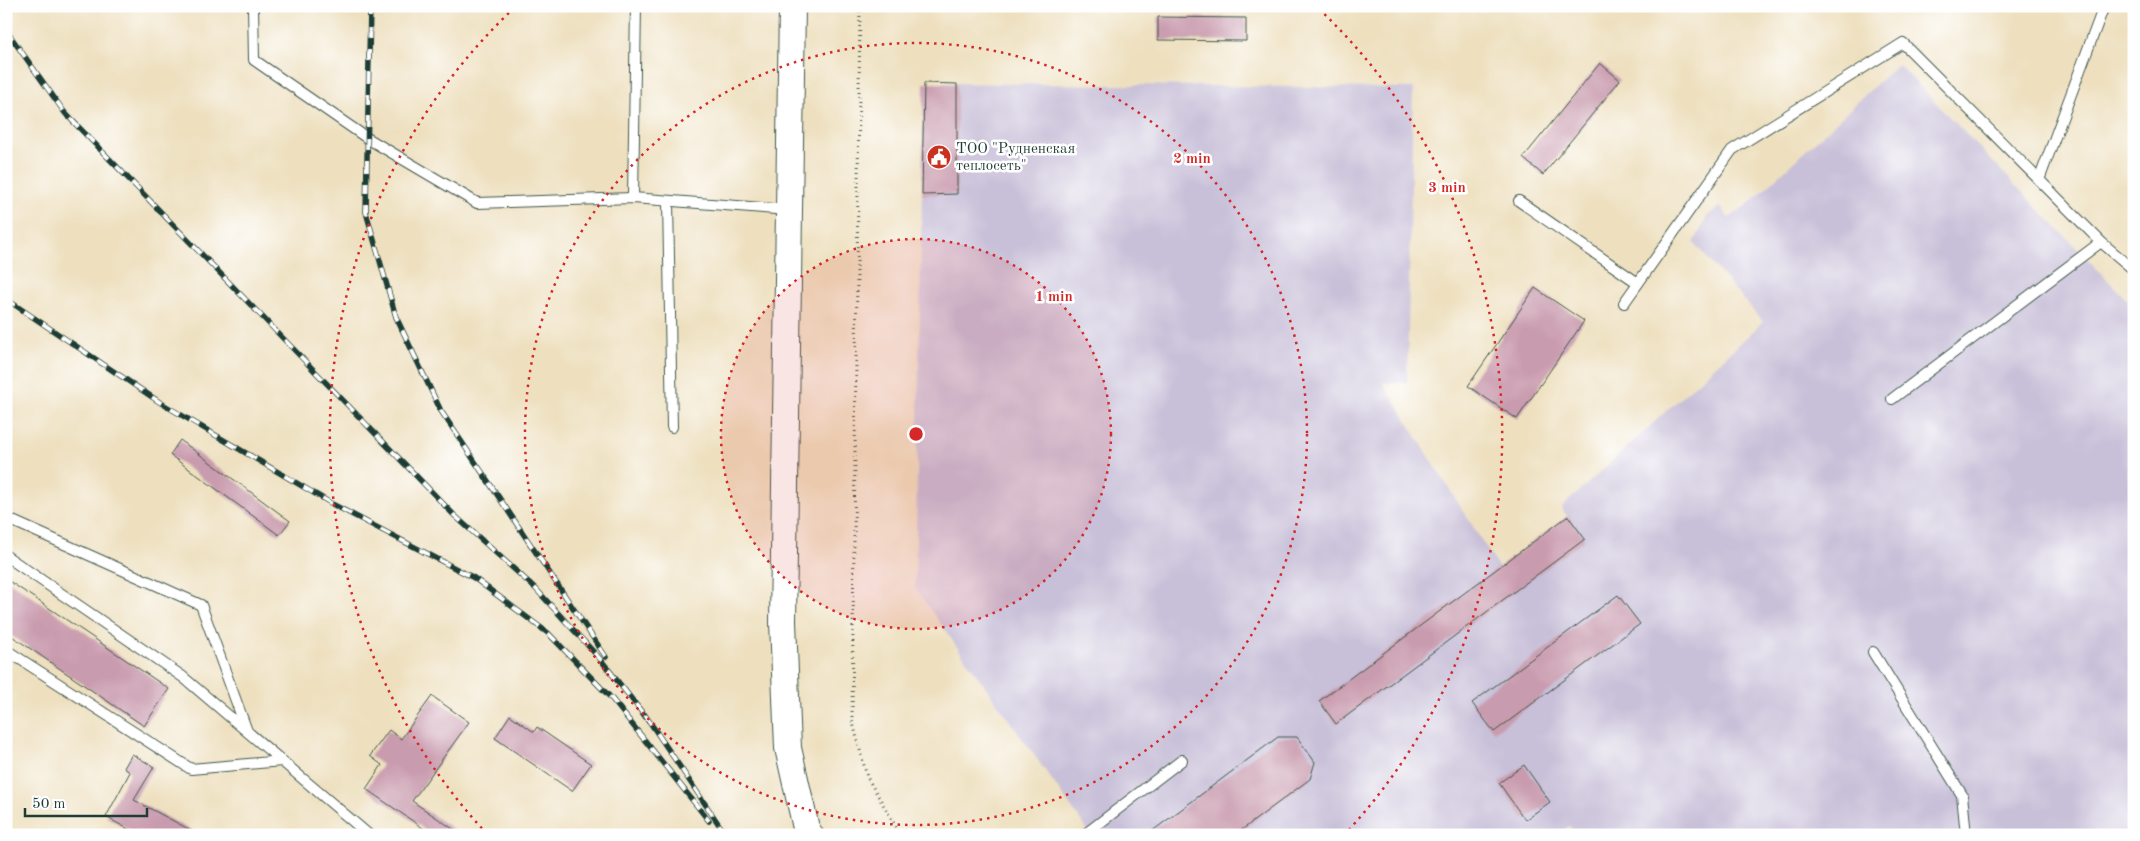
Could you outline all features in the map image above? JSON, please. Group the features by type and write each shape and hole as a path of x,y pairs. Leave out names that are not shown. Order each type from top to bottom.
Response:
{"street":[{"path":"792,6 783,622 788,748 806,828 810,835"}],"lane":[{"path":"254,6 254,60 367,138 477,204 633,198 789,210"},
{"path":"633,198 636,6"},
{"path":"2039,180 2104,6"},
{"path":"1624,302 1732,150 1903,43 2101,242 2134,270"},
{"path":"668,201 672,427"},
{"path":"1519,201 1638,283"},
{"path":"1892,399 2101,242"},
{"path":"6,518 202,605 248,732"},
{"path":"6,556 183,677 369,835"},
{"path":"6,650 190,769 282,761"},
{"path":"1873,652 1962,795 1966,835"},
{"path":"1084,835 1182,760"}],"path":[{"path":"860,6 852,719 867,777 901,835"}],"shaded area":[{"path":"1898,64 2134,307 2134,835 1577,835 1569,826 1558,835 1091,835 915,588 924,83 1413,88 1407,383 1383,383 1499,568 1568,517 1561,508 1763,322 1694,243 1707,216 1720,206 1729,218 1752,201"}],"building":[{"path":"1158,17 1246,18 1246,41 1158,40"},
{"path":"1600,63 1620,80 1543,175 1523,158"},
{"path":"924,83 957,84 957,194 922,195"},
{"path":"1535,288 1584,321 1517,419 1468,386"},
{"path":"180,440 290,521 279,535 170,455"},
{"path":"1568,516 1585,539 1336,724 1319,701"},
{"path":"6,579 169,689 144,726 6,632"},
{"path":"1618,595 1640,624 1494,732 1472,703"},
{"path":"432,696 469,722 412,801 462,835 433,835 366,789 382,765 370,756 389,730 401,739"},
{"path":"510,715 534,732 537,727 591,764 572,791 495,738"},
{"path":"1278,737 1297,737 1315,762 1310,779 1235,835 1147,835"},
{"path":"132,754 154,767 134,800 200,835 139,835 106,817 130,772 124,768"},
{"path":"1524,765 1550,802 1525,820 1499,783"}],"railway":[{"path":"370,6 366,212 396,317 441,411 606,657"},
{"path":"6,30 65,113 454,515 536,589 601,660 648,720"},
{"path":"6,299 161,403 334,505 474,578 548,633 612,699 709,821"},
{"path":"645,715 726,835"}],"place":[{"name":"ТОО \"Рудненская теплосеть\"","path":"939,157"}]}
